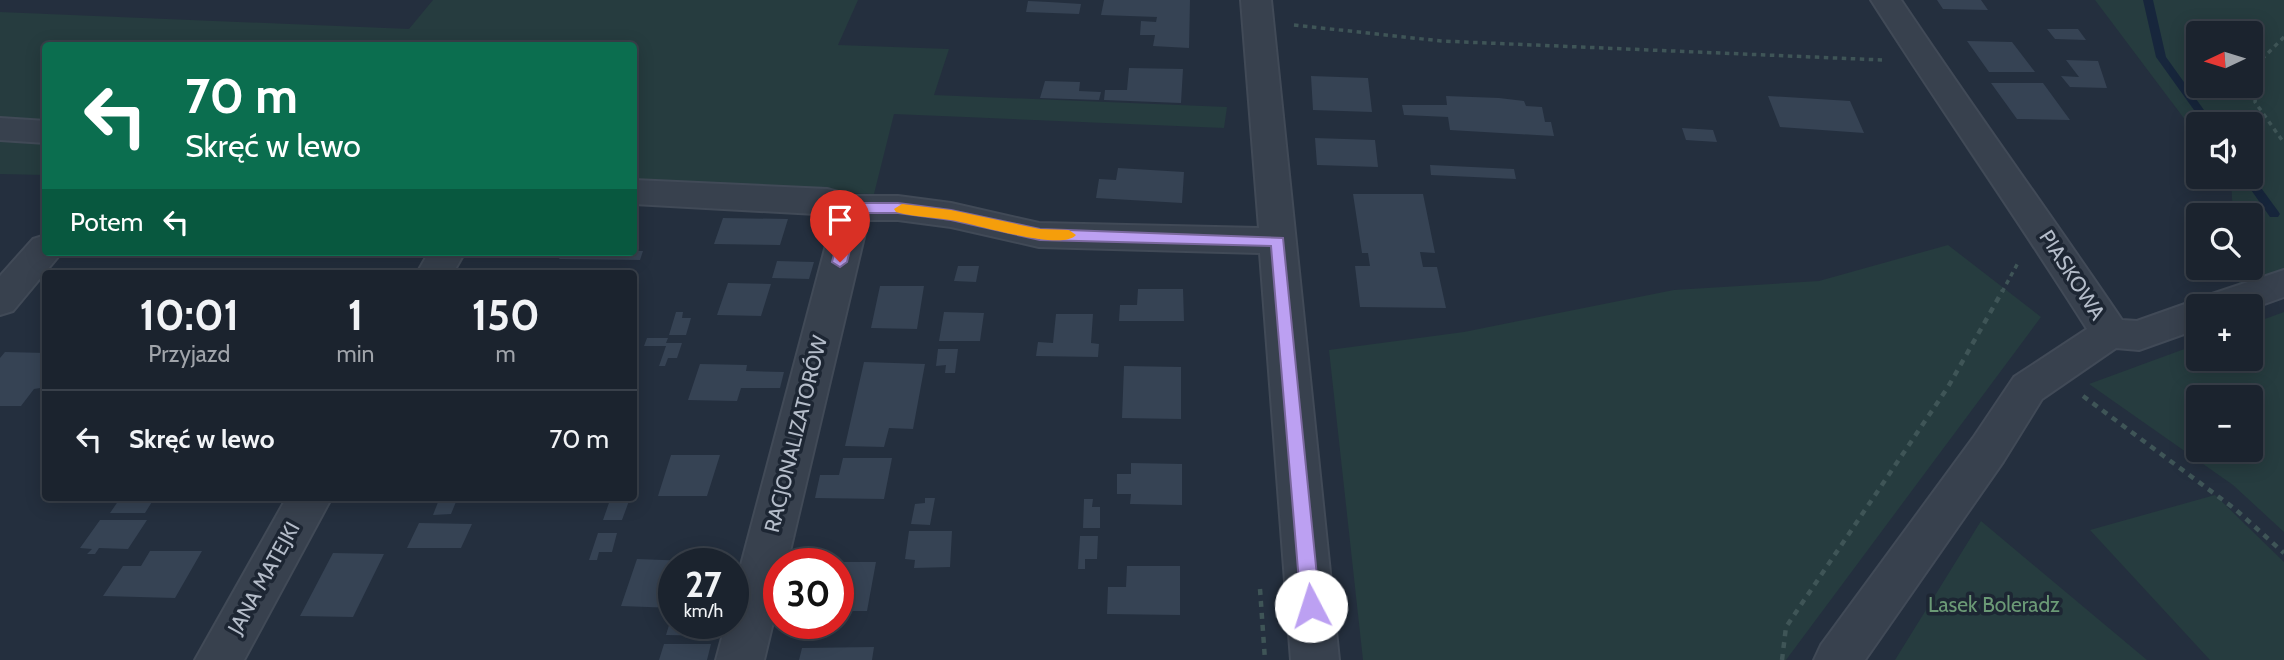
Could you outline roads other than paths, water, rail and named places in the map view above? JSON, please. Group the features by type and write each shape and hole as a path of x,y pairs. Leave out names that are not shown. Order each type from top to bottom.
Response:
{"street":[{"name":"PIASKOWA","path":"1838,660 1988,450 2028,388 2110,333 2044,232 1968,126 1886,0"},
{"path":"1257,12 1315,660"},
{"path":"0,129 42,132"},
{"path":"637,192 827,201 853,208 898,208 951,215 1040,234 1278,241"},
{"name":"RACJONALIZATORÓW","path":"740,660 853,208"},
{"path":"0,301 42,253"},
{"path":"2253,294 2284,283"},
{"path":"2110,333 2139,336 2186,318"},
{"name":"JANA MATEJKI","path":"219,660 308,501"}],"waterway":[{"path":"2148,0 2161,57 2200,112"},
{"path":"2256,189 2274,214"}],"park label":[{"name":"Lasek Boleradz","path":"1994,605"}]}
